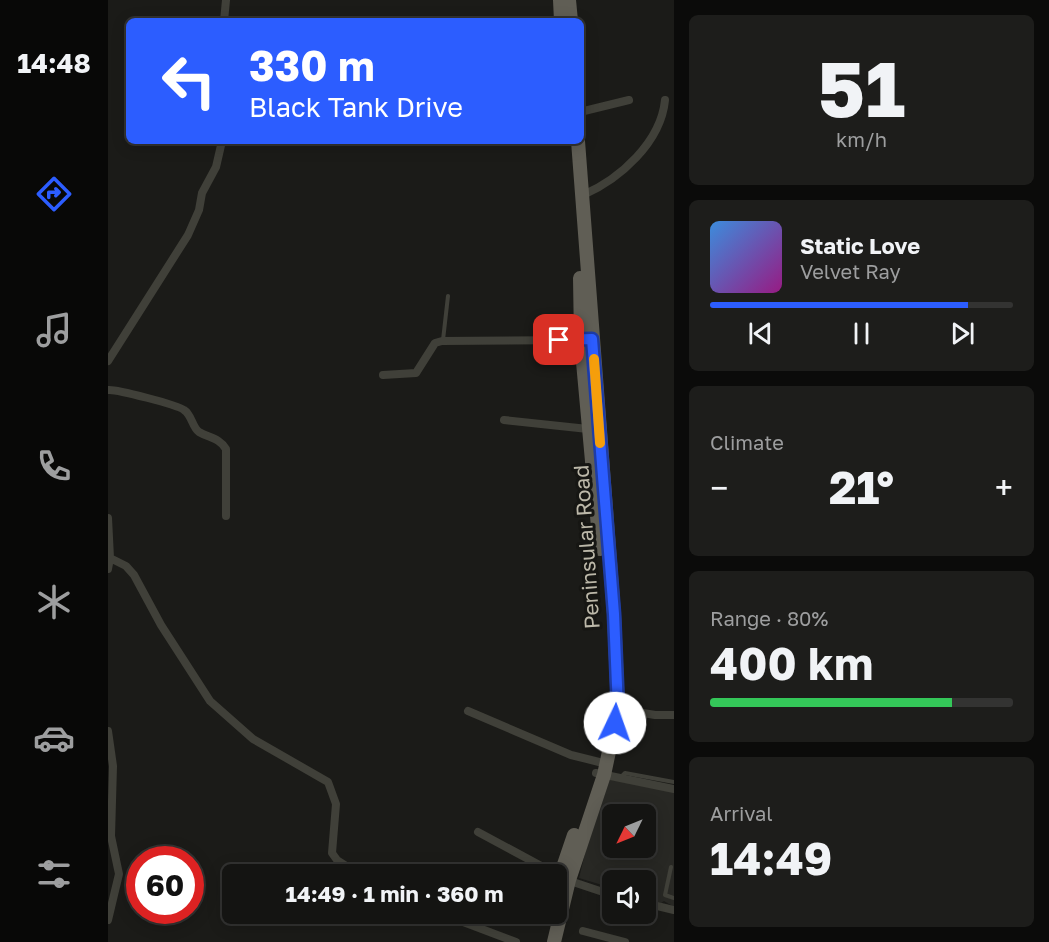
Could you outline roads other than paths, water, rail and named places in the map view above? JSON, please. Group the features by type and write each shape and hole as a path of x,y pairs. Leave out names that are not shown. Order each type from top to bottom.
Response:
{"main road":[{"path":"560,0 561,18"},
{"path":"569,0 571,18"},
{"name":"Peninsular Road","path":"565,864 600,770 613,708 614,614 579,268 570,144"},
{"name":"Peninsular Road","path":"578,144 583,195 588,429 613,708"},
{"path":"544,942 548,924"},
{"name":"Peninsular Road","path":"554,942 555,924"}],"street":[{"path":"225,18 226,0"},
{"path":"584,111 630,100"},
{"path":"583,195 600,188 624,168 654,136 659,129 665,100"},
{"path":"108,361 188,235 202,193 216,167 221,144"},
{"path":"383,375 416,373 433,345 442,341 586,339"},
{"path":"108,390 128,392 182,408 192,418 198,432 223,443 226,449 226,516"},
{"path":"504,420 588,429"},
{"path":"108,518 110,558 108,569"},
{"path":"110,558 126,566 134,575 161,625 210,701 253,739 328,782 336,804 332,853 343,864"},
{"path":"613,708 655,715 674,715"},
{"path":"468,711 621,779 674,789"},
{"path":"108,731 113,766 111,836 119,865 111,892 108,920"},
{"path":"478,832 533,864"},
{"path":"567,881 602,892"},
{"path":"468,924 516,942"},
{"path":"583,931 625,942"}],"lane":[{"path":"442,341 448,296"},
{"path":"621,779 625,773 674,782"},
{"path":"670,909 671,897 664,895 671,867"}]}
